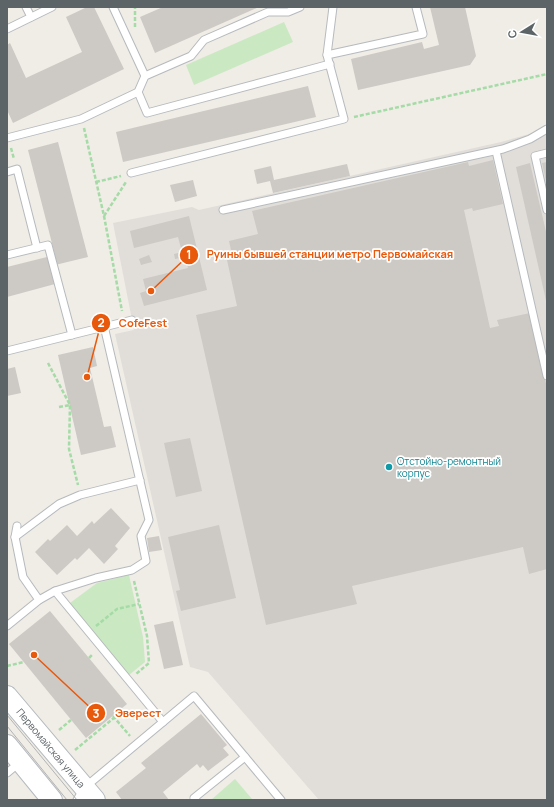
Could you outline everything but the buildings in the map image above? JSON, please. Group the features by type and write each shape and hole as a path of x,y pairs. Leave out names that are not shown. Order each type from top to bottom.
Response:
{"main road":[{"name":"Первомайская улица","path":"7,696 85,796"},
{"path":"7,745 14,767 52,800"}],"lane":[{"path":"26,7 31,17"},
{"path":"7,29 52,7"},
{"path":"113,7 145,76"},
{"path":"7,138 82,120 138,92 145,76 191,56 204,40 268,12 288,12 300,7"},
{"path":"131,173 344,119 327,55 333,7"},
{"path":"327,55 422,34 416,7"},
{"path":"138,92 147,113 330,64"},
{"path":"223,210 496,150 530,139 547,129"},
{"path":"496,150 547,376"},
{"path":"547,153 535,156 547,210"},
{"path":"7,172 17,169 37,248"},
{"path":"7,255 48,245 72,334"},
{"path":"7,351 132,320"},
{"path":"7,626 39,600 56,591 96,578 132,570 146,561 141,536 149,520 104,326"},
{"path":"15,537 59,504 80,496 140,480"},
{"path":"17,526 15,537 23,577 39,600"},
{"path":"56,591 163,722"},
{"path":"85,796 136,744 194,696 281,800"},
{"path":"196,800 194,798 244,757"}],"path":[{"path":"344,119 547,74"},
{"path":"82,120 104,216 124,322"},
{"path":"96,182 131,173"},
{"path":"104,216 131,173"},
{"path":"48,363 70,405 69,449 80,496"},
{"path":"59,407 70,405"},
{"path":"128,680 149,663 147,636 132,570"},
{"path":"89,632 117,609 139,604"},
{"path":"7,666 24,662"},
{"path":"75,750 114,716 136,744"},
{"path":"59,730 72,720"}],"shaded area":[{"path":"547,129 547,800 319,800 208,672 190,667 115,334 134,330 113,223 192,207 199,210 501,142"}],"green space":[{"path":"284,22 293,42 194,85 186,65"},
{"path":"129,575 143,637 145,662 129,675 70,603 97,583"},
{"path":"235,779 252,799 211,800"}],"tram line":[{"path":"7,715 77,800"},
{"path":"7,726 67,800"}],"place":[{"name":"Руины бывшей станции метро Первомайская","path":"151,291"},
{"name":"CofeFest","path":"87,377"},
{"name":"Отстойно-ремонтный корпус","path":"389,467"},
{"name":"Эверест","path":"34,655"}]}
